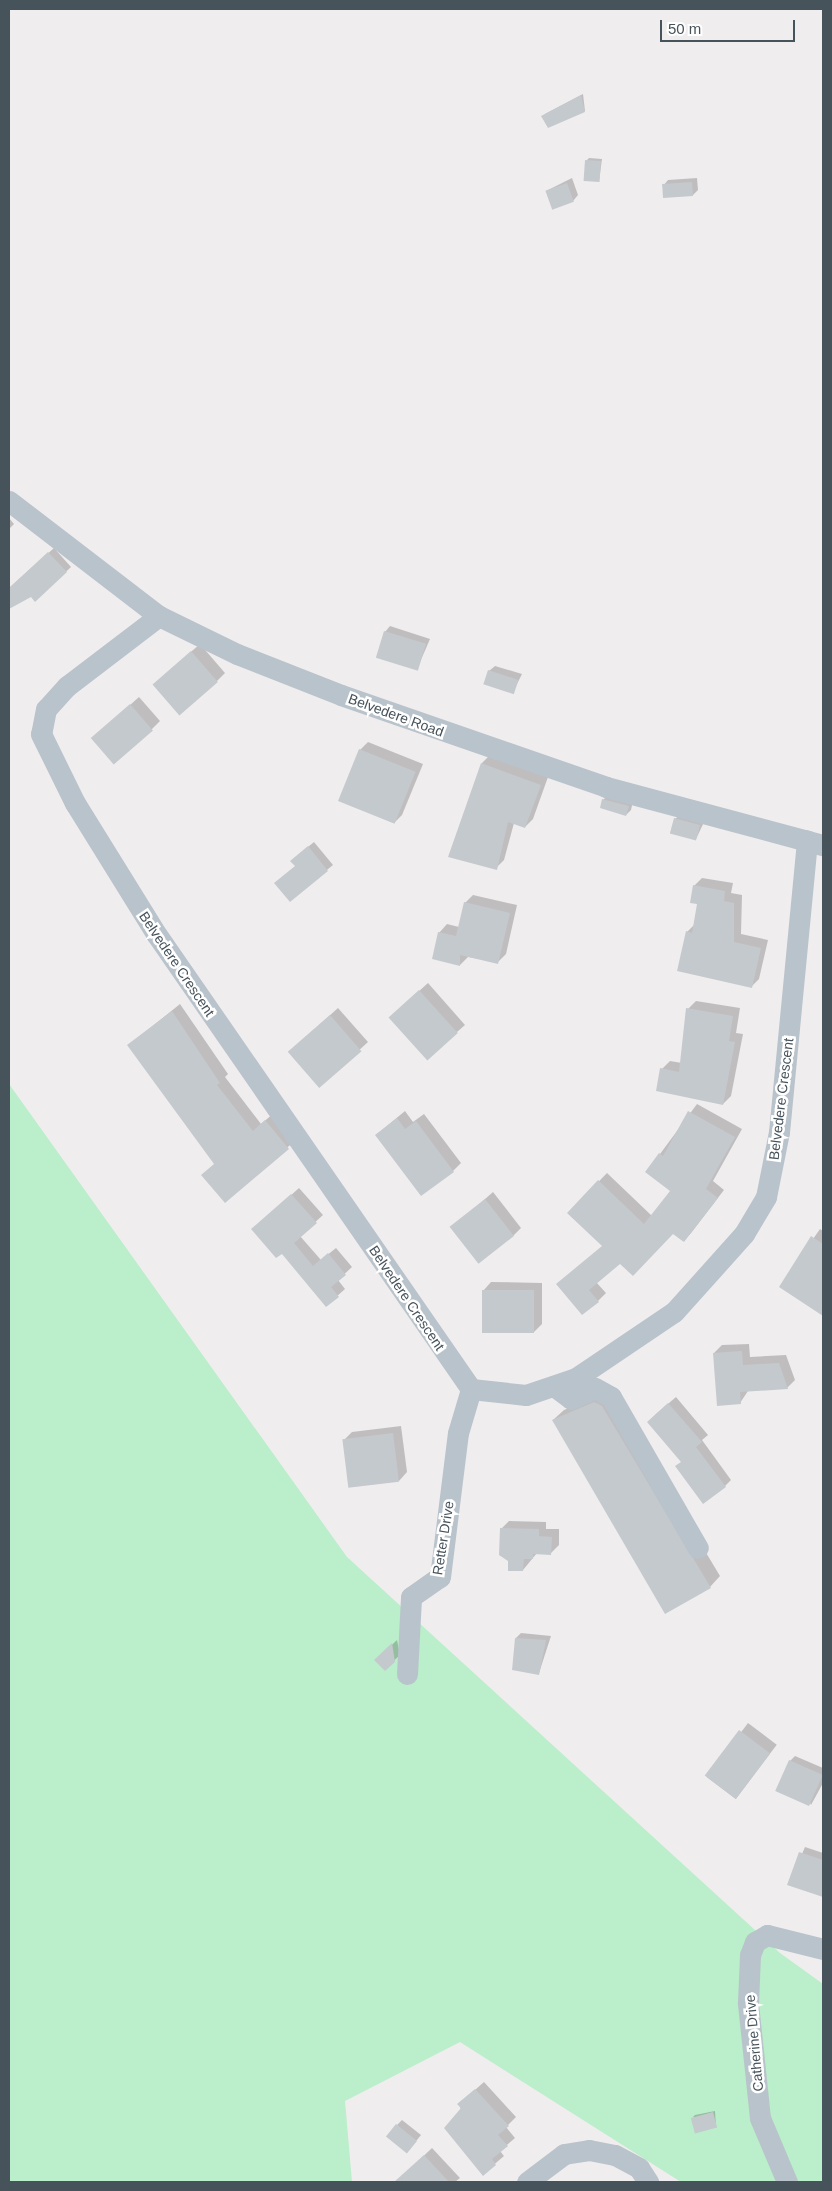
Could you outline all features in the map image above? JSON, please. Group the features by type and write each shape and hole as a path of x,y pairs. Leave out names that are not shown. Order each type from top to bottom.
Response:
{"street":[{"name":"Belvedere Road","path":"9,501 159,616 237,654 464,740 606,787 815,842"},
{"name":"Belvedere Crescent","path":"159,616 67,686 46,709 41,734 75,804 157,935 471,1389 526,1395 554,1386 622,1351 674,1312 744,1234 766,1197 779,1132 815,842"},
{"path":"554,1386 571,1398 595,1388 611,1397 698,1548"},
{"name":"Retter Drive","path":"407,1674 411,1597 440,1576 458,1433 471,1389"},
{"name":"Catherine Drive","path":"787,2182 760,2118 748,2003 750,1955 755,1942 767,1935 823,1949"},
{"path":"527,2182 564,2154 589,2150 615,2154 639,2168 648,2182"}],"green space":[{"path":"9,1084 347,1557 780,1953 823,1984 823,2182 681,2182 460,2042 345,2101 352,2182 9,2182"}],"building":[{"path":"581,95 585,112 548,128 541,116"},
{"path":"585,160 601,161 599,182 584,181"},
{"path":"692,182 693,196 663,198 662,184"},
{"path":"567,183 574,202 552,210 545,191"},
{"path":"48,552 67,572 35,602 31,597 9,609 9,588"},
{"path":"384,631 426,644 418,671 376,658"},
{"path":"191,651 218,682 179,715 153,684"},
{"path":"488,670 518,680 514,694 483,684"},
{"path":"130,704 153,730 114,765 91,738"},
{"path":"359,749 416,772 395,824 338,801"},
{"path":"481,763 541,785 525,828 508,822 497,870 448,857"},
{"path":"602,799 629,806 626,816 600,808"},
{"path":"674,818 700,825 696,840 670,833"},
{"path":"308,846 328,871 290,902 274,883 295,866 290,861"},
{"path":"693,885 725,891 724,901 734,903 734,942 761,948 752,988 677,971 686,931 692,933 697,904 690,903"},
{"path":"464,902 510,913 498,964 460,955 460,966 432,959 438,932 456,936"},
{"path":"419,990 458,1033 427,1061 389,1017"},
{"path":"686,1008 733,1016 729,1041 735,1042 723,1105 656,1091 660,1068 679,1072"},
{"path":"172,1011 220,1083 217,1085 253,1131 265,1120 289,1149 225,1203 201,1175 214,1164 127,1045"},
{"path":"330,1015 361,1051 319,1088 288,1052"},
{"path":"688,1111 735,1137 706,1189 718,1198 684,1242 673,1234 633,1276 620,1264 589,1290 599,1302 582,1315 556,1284 602,1246 567,1213 598,1180 644,1224 670,1191 645,1172 659,1153 663,1156"},
{"path":"397,1118 405,1129 416,1121 454,1172 421,1196 375,1135"},
{"path":"291,1194 317,1223 294,1243 313,1266 328,1253 346,1275 331,1287 339,1297 326,1307 282,1254 276,1258 251,1229"},
{"path":"485,1199 514,1236 478,1264 450,1227"},
{"path":"811,1236 823,1244 823,1316 779,1287"},
{"path":"482,1290 534,1290 534,1333 482,1333"},
{"path":"742,1351 743,1365 779,1363 788,1389 740,1392 741,1404 717,1406 713,1353"},
{"path":"594,1402 602,1406 711,1588 665,1614 552,1420"},
{"path":"668,1403 702,1442 696,1447 726,1487 703,1504 675,1466 681,1462 647,1422"},
{"path":"393,1433 399,1482 348,1488 342,1439"},
{"path":"500,1528 539,1529 539,1536 552,1537 551,1555 533,1554 533,1559 524,1559 523,1571 508,1571 508,1561 499,1555"},
{"path":"515,1638 546,1640 539,1675 512,1670"},
{"path":"392,1643 395,1662 385,1671 374,1660"},
{"path":"739,1730 770,1753 736,1799 705,1776"},
{"path":"789,1760 823,1775 809,1806 775,1791"},
{"path":"799,1852 823,1860 823,1897 787,1885"},
{"path":"475,2089 509,2126 498,2135 508,2146 492,2159 496,2165 483,2176 444,2128 461,2108 457,2104"},
{"path":"713,2112 717,2127 695,2133 691,2118"},
{"path":"396,2124 417,2141 407,2153 386,2136"},
{"path":"424,2155 449,2182 394,2182"}]}
